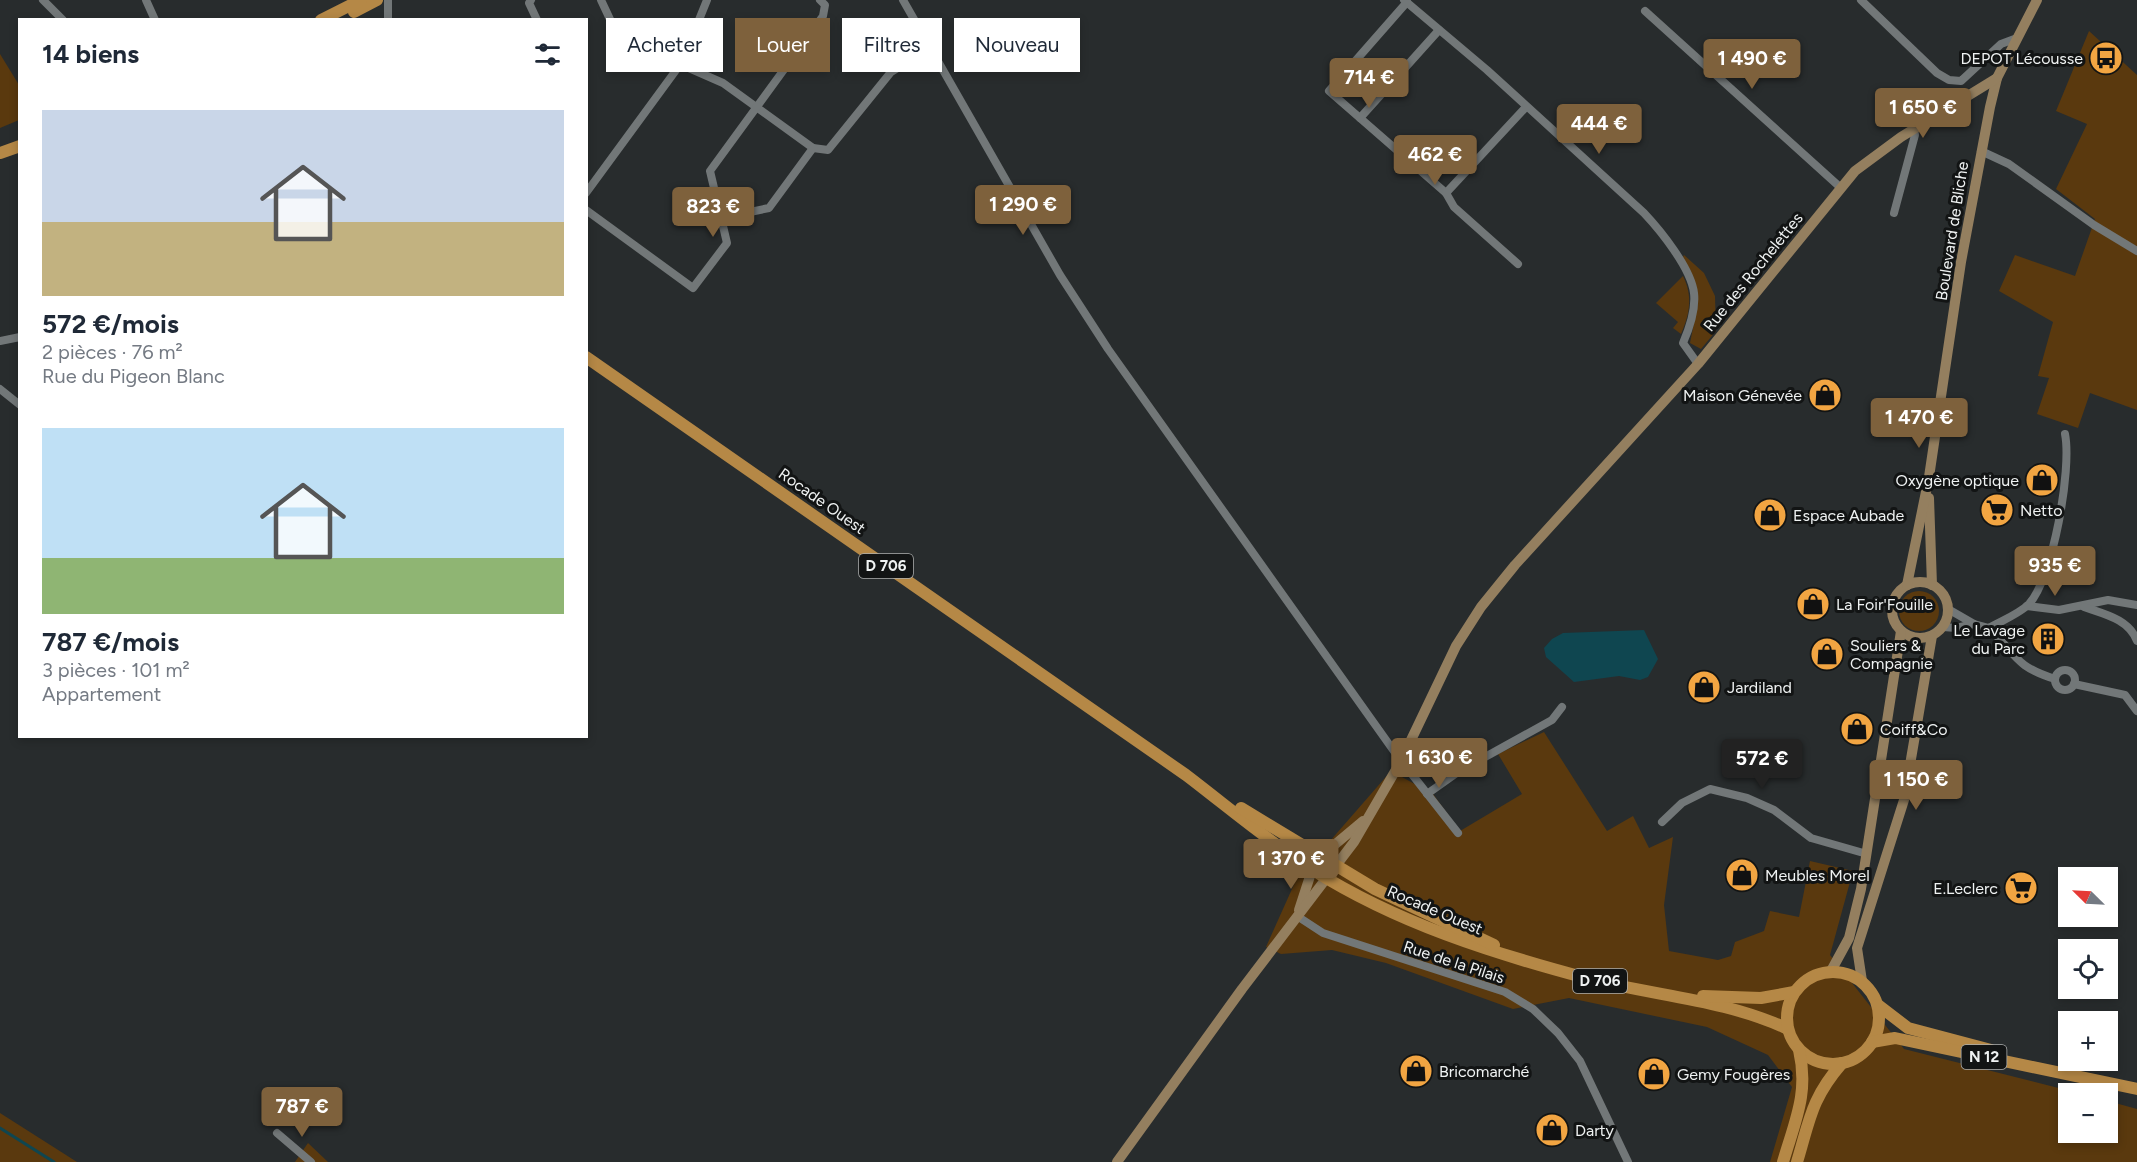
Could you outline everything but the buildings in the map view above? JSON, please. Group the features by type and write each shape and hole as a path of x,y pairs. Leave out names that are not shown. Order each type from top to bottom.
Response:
{"main road":[{"path":"325,18 361,0"},
{"path":"343,18 377,0"},
{"name":"Boulevard de Bliche","path":"1907,585 1929,477 1981,151 1997,78 2037,0"},
{"name":"Rue des Rochelettes","path":"1117,1162 1297,916 1336,867 1401,761 1456,645 1481,607 1557,516 1698,364 1841,188 1868,159 1997,78"},
{"path":"0,153 18,147"},
{"name":"Rocade Ouest","path":"588,358 1186,775 1326,881 1434,931 1587,978 1756,1014 1788,1029"},
{"name":"Boulevard de Bliche","path":"1929,477 1932,585"},
{"path":"1915,583 1932,585 1943,595 1948,609 1943,627 1932,636 1916,638 1901,631 1895,624 1892,609 1896,595 1907,585 1915,583"},
{"path":"1831,971 1842,954 1853,926 1867,854 1901,631"},
{"path":"1862,981 1857,948 1904,800 1932,636"},
{"name":"Rocade Ouest","path":"1186,775 1375,889 1528,961"},
{"path":"1297,916 1312,871 1320,857 1371,812"},
{"path":"1783,1162 1805,1075 1799,1050 1788,1029 1788,1004 1794,992 1804,981 1816,974 1831,971 1842,972 1862,981 1872,992 1878,1005 1877,1031 1864,1052 1842,1063 1824,1083 1815,1099 1797,1162"},
{"name":"Rocade Ouest","path":"1674,995 1761,998 1794,992"},
{"name":"N 12","path":"1878,1005 1907,1028 1931,1036 2077,1071 2096,1079"},
{"name":"N 12","path":"1872,1042 1895,1038 2137,1089"},
{"path":"1799,1050 1811,1059 1826,1064 1842,1063"}],"street":[{"path":"43,0 61,18"},
{"path":"146,0 154,18"},
{"path":"388,0 388,18"},
{"path":"531,0 536,18"},
{"path":"601,0 609,18"},
{"path":"699,18 706,0"},
{"path":"588,211 693,288 727,243 710,171 823,16 825,5 820,0"},
{"path":"903,0 914,18"},
{"path":"1862,0 1937,73 1949,80 1960,81 2001,44 2017,38"},
{"path":"1518,264 1454,207 1446,193 1329,91 1405,1 1644,213 1663,234 1694,290 1694,313 1683,343 1698,364"},
{"path":"1645,11 1841,188"},
{"path":"1360,118 1439,30"},
{"path":"942,68 977,133 1060,275 1147,405 1401,761 1458,833"},
{"path":"588,190 675,72"},
{"path":"700,72 723,83 757,105 813,148 828,150 891,72"},
{"path":"1446,193 1526,108"},
{"path":"1894,213 1915,135 1914,129"},
{"path":"721,218 769,208 813,148"},
{"path":"1981,151 2009,164 2094,225 2137,251"},
{"path":"0,341 18,337"},
{"path":"0,389 18,403"},
{"path":"1989,628 2027,606 2041,588 2050,564 2068,447 2065,434"},
{"path":"2027,606 2059,610 2108,600 2137,605"},
{"path":"2082,607 2116,618 2129,627 2137,641"},
{"path":"1948,609 1974,624 1989,628 2018,662 2031,671 2055,679"},
{"path":"1943,627 1960,628 1974,624"},
{"path":"2068,671 2074,676 2074,684 2070,689 2063,690 2057,686 2055,679 2060,672 2068,671"},
{"path":"2074,684 2125,694 2137,711"},
{"path":"1427,794 1458,772 1552,720 1562,707"},
{"path":"1662,822 1682,803 1710,789 1747,798 1774,810 1811,838 1867,854"},
{"name":"Rue de la Pilais","path":"1297,916 1323,933 1505,992 1533,1010 1558,1033 1580,1061 1628,1162"},
{"path":"277,1133 311,1162"}],"shaded area":[{"path":"2089,31 2137,75 2137,410 2090,393 2078,428 2037,414 2049,378 2038,376 2053,322 1999,291 2015,255 2075,276 2095,219 2056,189 2087,124 2056,111"},
{"path":"0,54 18,83 18,120 0,128"},
{"path":"1684,255 1704,273 1715,296 1716,331 1701,349 1690,343 1698,303 1697,290 1682,259"},
{"path":"1683,276 1688,291 1689,305 1681,334 1673,328 1678,322 1656,303"},
{"path":"1919,591 1927,592 1933,597 1938,603 1938,619 1933,625 1927,630 1919,631 1911,630 1905,625 1900,619 1899,611 1900,603 1905,597 1911,592"},
{"path":"1544,732 1607,831 1633,816 1649,848 1673,837 1664,905 1669,951 1718,960 1731,956 1735,942 1764,931 1770,911 1799,917 1810,861 1853,871 1830,955 1904,1049 2058,1088 2058,1143 2118,1143 2118,1104 2137,1109 2137,1162 1770,1162 1792,1087 1768,1055 1707,1027 1569,998 1513,1009 1386,963 1332,950 1281,954 1266,947 1296,880 1391,771 1433,794 1460,831 1522,794 1498,754"},
{"path":"0,1113 77,1162 0,1162"},
{"path":"308,1143 328,1162 295,1162"}],"water":[{"path":"1644,630 1658,659 1648,677 1640,680 1619,676 1574,682 1546,657 1544,648 1552,639 1563,633"}],"waterway":[{"path":"0,1128 54,1162"}],"place":[{"name":"DEPOT Lécousse","path":"2106,58"},
{"name":"Maison Génevée","path":"1825,395"},
{"name":"Oxygène optique","path":"2042,480"},
{"name":"Netto","path":"1997,510"},
{"name":"Espace Aubade","path":"1770,515"},
{"name":"La Foir'Fouille","path":"1813,604"},
{"name":"Le Lavage du Parc","path":"2048,639"},
{"name":"Souliers & Compagnie","path":"1827,654"},
{"name":"Jardiland","path":"1704,687"},
{"name":"Coiff&Co","path":"1857,729"},
{"name":"Meubles Morel","path":"1742,875"},
{"name":"E.Leclerc","path":"2021,888"},
{"name":"Bricomarché","path":"1416,1071"},
{"name":"Gemy Fougères","path":"1654,1074"},
{"name":"Darty","path":"1552,1130"}]}
